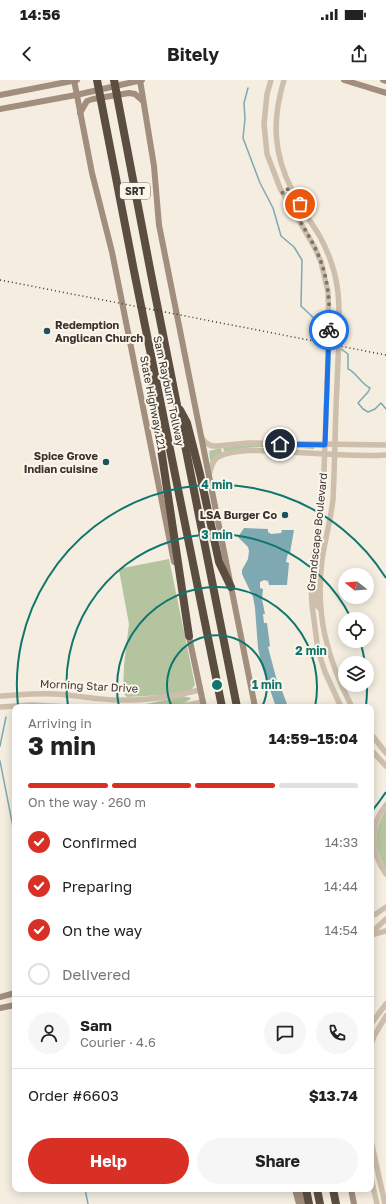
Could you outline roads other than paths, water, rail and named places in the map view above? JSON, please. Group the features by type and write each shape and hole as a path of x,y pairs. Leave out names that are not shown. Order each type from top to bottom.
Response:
{"highway":[{"name":"Sam Rayburn Tollway","path":"97,80 102,112 221,704"},
{"name":"Sam Rayburn Tollway","path":"114,80 236,704"},
{"path":"151,355 151,382 168,487 189,636"},
{"path":"176,401 187,423 200,474 219,562 231,587"},
{"path":"307,1192 309,1204"},
{"path":"318,1192 320,1204"},
{"path":"334,1192 336,1204"}],"main road":[{"path":"0,95 75,80"},
{"name":"State Highway 121","path":"75,80 76,95 92,172 116,272 203,704"},
{"path":"0,109 76,95 140,80 154,166 159,225 254,704"},
{"path":"344,80 386,93"},
{"path":"80,113 87,102 93,99 129,92 135,94 144,101"},
{"path":"0,997 12,994"},
{"path":"0,1008 12,1006"},
{"path":"296,1192 299,1204"},
{"path":"302,1192 304,1204"},
{"path":"352,1192 354,1204"}],"street":[{"name":"Grandscape Boulevard","path":"271,80 267,94 264,124 267,154 282,192 308,235 321,262 328,292 329,328 324,500 313,559 311,582 312,605 318,650 325,672 339,704"},
{"name":"Grandscape Boulevard","path":"284,80 276,113 276,144 284,174 290,188 319,235 332,263 338,292 333,500 322,560 320,582 321,609 328,651 334,670 350,704"},
{"path":"282,192 290,188"},
{"path":"201,437 206,443 212,446 248,443 386,445"},
{"path":"209,476 216,459 220,456 236,452 265,451 335,455 386,455"},
{"path":"311,582 315,591 316,605 321,609"},
{"name":"Morning Star Drive","path":"0,696 31,693 109,700 140,700 200,690"},
{"path":"336,698 345,693"},
{"name":"Morning Star Drive","path":"0,707 12,706"},
{"path":"374,738 386,753"},
{"path":"374,753 386,766"},
{"path":"374,833 379,814 386,805"},
{"path":"374,846 379,864 386,874"},
{"path":"374,914 386,907"},
{"path":"374,931 386,919"},
{"path":"374,933 386,931"},
{"path":"374,1020 386,1004"},
{"path":"374,1036 386,1016"},
{"path":"374,1154 385,1204"},
{"path":"374,1191 377,1204"}],"water":[{"path":"244,528 268,529 268,532 271,534 281,533 282,530 294,530 290,553 288,553 286,562 289,563 287,585 269,585 268,581 264,580 260,582 260,588 263,589 262,599 265,614 263,614 264,623 267,623 270,646 268,647 278,685 280,685 287,704 275,704 262,667 258,648 253,597 242,574 242,570 248,559 249,551 248,547 238,537"}],"waterway":[{"path":"248,88 244,103 245,119 243,138 260,183 273,208 281,236 294,247 302,260 301,306 318,322 322,337 327,340"},
{"path":"341,349 348,354 348,369 351,370 364,384 370,388 358,403 368,412 375,409 381,403 386,409"},
{"path":"0,746 6,717"},
{"path":"0,761 12,822"},
{"path":"86,1192 88,1204"}],"railway":[{"path":"0,280 386,355"}],"place":[{"name":"Redemption Anglican Church","path":"47,331"},
{"name":"Spice Grove Indian cuisine","path":"106,462"},
{"name":"LSA Burger Co","path":"285,515"}]}
